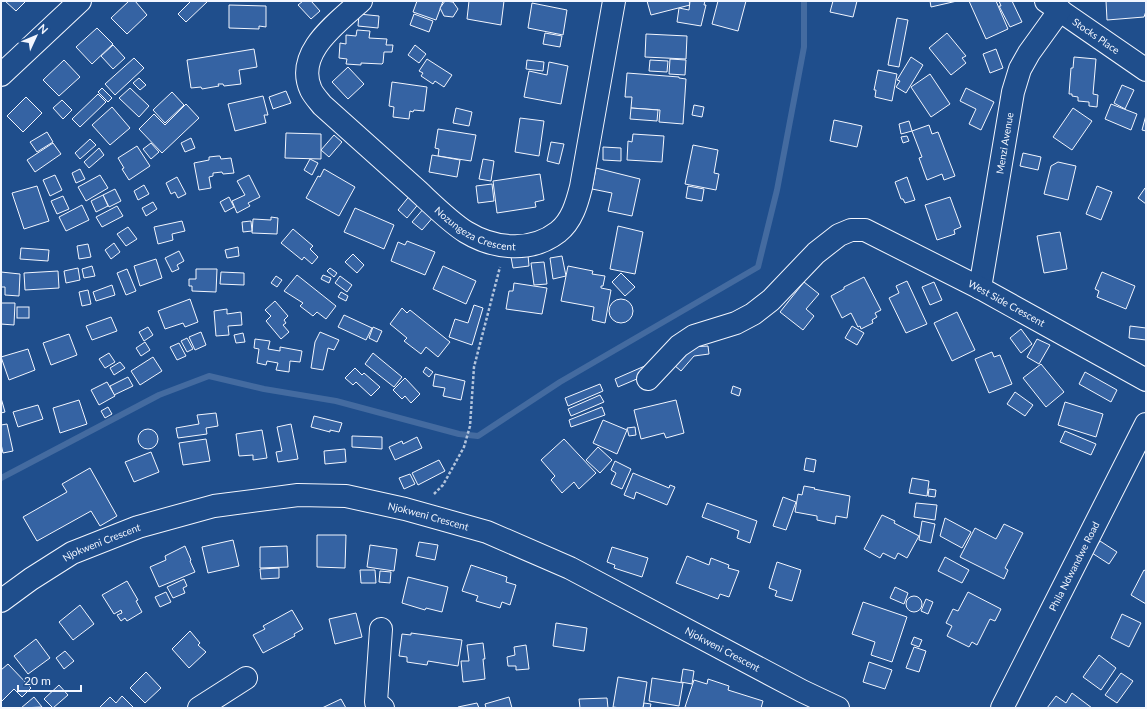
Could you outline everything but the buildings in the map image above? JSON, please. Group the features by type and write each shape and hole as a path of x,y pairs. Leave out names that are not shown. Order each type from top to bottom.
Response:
{"street":[{"path":"1,75 80,1"},
{"name":"Nozungeza Crescent","path":"361,1 321,39 309,57 306,72 311,90 322,105 442,213 466,232 495,245 525,246 543,240 558,232 569,219 576,206 581,187 612,2"},
{"name":"Stocks Place","path":"1053,6 1146,70"},
{"name":"Menzi Avenue","path":"980,288 1013,92 1020,69 1053,6"},
{"name":"West Side Crescent","path":"648,379 679,346 694,336 736,323 753,314 771,300 816,253 838,235 851,230 865,230 980,288 1146,380"},
{"name":"Phila Ndwandwe Road","path":"1002,708 1146,424"},
{"name":"Njokweni Crescent","path":"1,601 31,579 72,554 138,527 214,506 298,495 346,496 414,512 487,532 570,568 799,700 838,708"},
{"path":"381,629 376,702 387,707"},
{"path":"199,708 246,678"}],"path":[{"path":"414,512 443,485 464,447 470,426 474,367 502,259 495,245"}],"waterway":[{"path":"1,478 159,395 209,376 264,389 336,401 459,434 478,436 560,382 758,267 777,190 804,47 804,1"}]}
